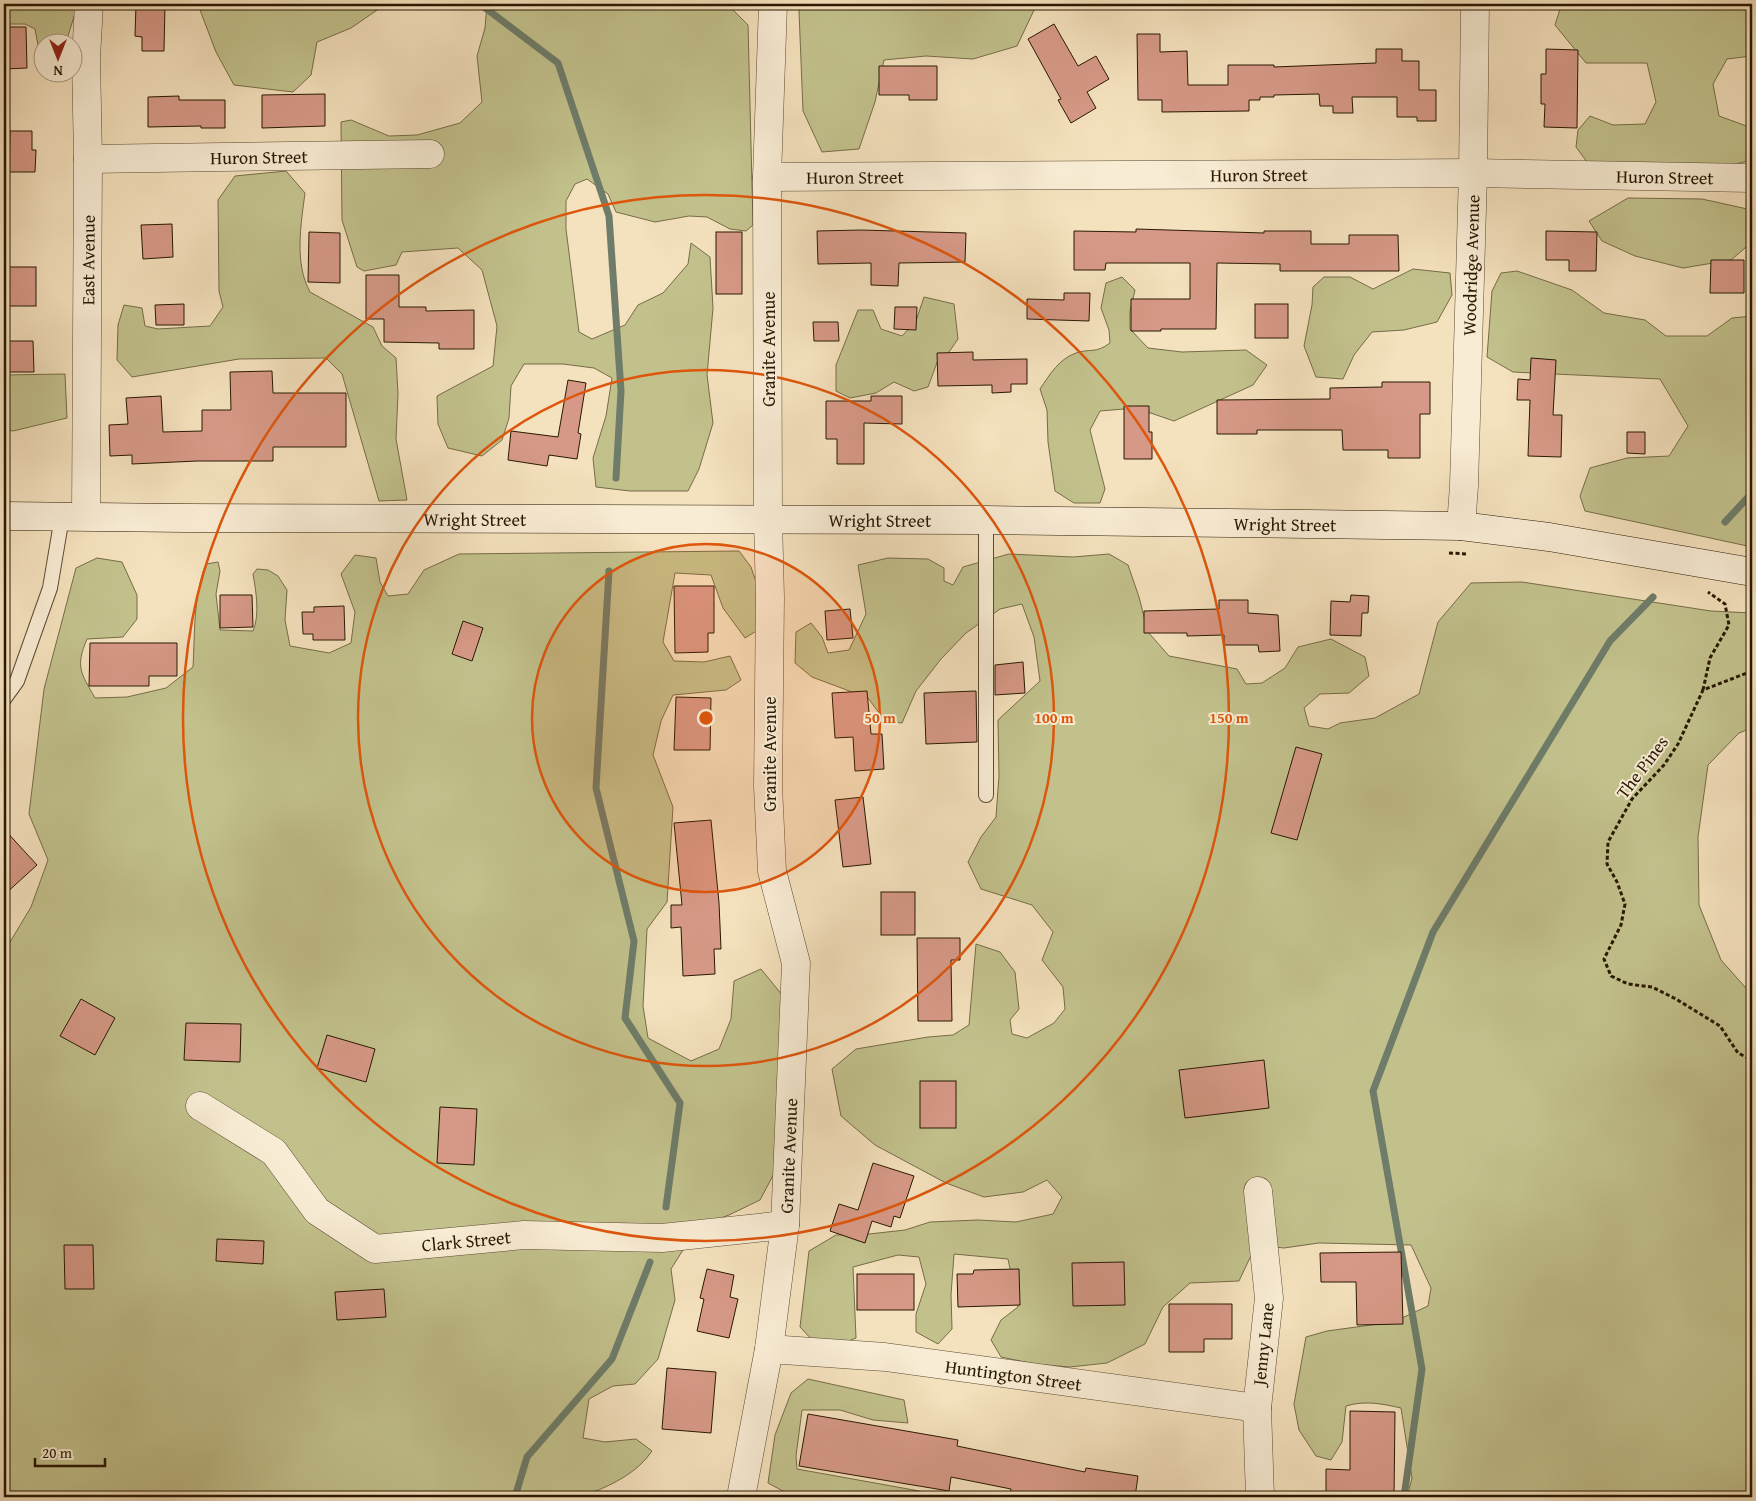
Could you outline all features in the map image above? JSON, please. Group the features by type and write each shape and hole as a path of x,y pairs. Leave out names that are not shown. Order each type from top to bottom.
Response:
{"street":[{"name":"East Avenue","path":"74,517 88,159 86,58 89,4"},
{"name":"Granite Avenue","path":"741,1497 769,1349 786,1225 796,963 772,871 768,786 770,597 767,177 773,4"},
{"name":"Woodridge Avenue","path":"1461,526 1464,486 1473,172 1475,4"},
{"name":"Huron Street","path":"88,159 430,154"},
{"name":"Huron Street","path":"767,177 1473,172 1752,178"},
{"name":"Wright Street","path":"4,516 986,520 1461,526 1549,537 1752,572"},
{"name":"Clark Street","path":"200,1106 274,1152 318,1211 375,1249 524,1235 662,1238 786,1225"},
{"name":"Jenny Lane","path":"1258,1191 1269,1298 1257,1408 1260,1497"},
{"name":"Huntington Street","path":"769,1349 885,1357 1257,1408"}],"lane":[{"path":"4,699 18,681 74,517"},
{"path":"986,520 986,794"}],"path":[{"path":"1446,553 1473,555"},
{"path":"1700,590 1708,591 1725,604 1729,625 1710,658 1703,690"},
{"path":"1703,690 1752,671"},
{"name":"The Pines","path":"1703,690 1678,744 1664,765 1632,799 1608,842 1607,864 1617,882 1624,904 1621,925 1604,959 1611,976 1628,984 1652,987 1720,1026 1738,1053 1752,1060"}],"shaded area":[{"path":"4,4 78,4 69,32 36,32 35,29 25,24 4,24"},
{"path":"191,4 386,4 351,28 317,42 311,75 293,92 234,85 216,52 200,10"},
{"path":"487,4 727,4 748,25 753,225 746,231 730,229 707,217 689,216 655,222 616,212 608,194 587,179 575,184 566,201 566,229 579,332 592,339 625,325 638,305 663,293 688,264 691,243 710,257 713,308 707,375 713,423 699,469 688,491 630,491 596,487 593,458 606,416 612,378 594,368 563,364 524,364 511,386 509,418 502,440 482,456 448,448 438,424 437,396 493,366 497,326 482,270 458,248 402,252 396,265 364,271 357,267 342,220 341,122 351,120 389,136 417,135 460,123 482,102 477,56 485,28"},
{"path":"802,4 1035,4 1035,8 1017,46 973,59 926,56 884,60 875,102 859,149 822,152 803,111 799,11"},
{"path":"1565,4 1752,4 1752,56 1727,59 1713,84 1719,116 1752,128 1752,160 1731,165 1587,162 1576,147 1578,130 1590,116 1613,125 1645,124 1656,102 1647,63 1586,63 1555,25 1561,6"},
{"path":"286,171 305,193 300,256 305,281 310,292 373,327 382,346 396,358 398,394 396,439 407,500 379,501 342,374 326,358 239,359 132,377 117,360 118,325 124,305 142,308 145,326 158,329 210,326 223,307 219,291 218,200 235,176"},
{"path":"1628,198 1702,199 1752,210 1752,242 1731,260 1683,268 1635,256 1602,241 1589,221"},
{"path":"1413,269 1450,273 1452,295 1437,322 1404,330 1372,332 1354,355 1343,379 1316,377 1304,346 1312,305 1313,287 1324,277 1350,277 1373,289"},
{"path":"1517,271 1572,290 1604,313 1645,320 1666,336 1707,336 1732,318 1752,316 1752,547 1585,511 1580,496 1590,468 1627,458 1669,456 1688,426 1660,379 1513,372 1487,357 1492,291 1501,273"},
{"path":"1122,277 1135,290 1130,311 1130,329 1148,348 1182,352 1246,350 1267,365 1253,385 1174,421 1136,408 1100,411 1090,430 1105,489 1100,503 1074,503 1055,491 1048,442 1047,410 1040,389 1055,368 1065,359 1076,353 1097,350 1110,343 1109,330 1101,308 1106,283"},
{"path":"924,297 954,304 958,339 949,352 938,360 928,387 914,391 894,382 876,393 850,398 836,391 836,365 858,310 873,310 881,329 902,336 916,321"},
{"path":"65,374 67,418 13,431 4,429 4,375"},
{"path":"739,551 751,567 760,594 758,630 745,638 723,608 711,575 675,573 663,642 674,661 704,662 730,656 741,680 726,690 673,695 661,721 653,755 673,807 667,902 647,929 643,1006 648,1038 691,1061 719,1049 731,1019 734,981 761,969 783,996 777,1168 760,1200 729,1215 698,1226 671,1269 675,1300 658,1359 635,1384 613,1386 589,1399 583,1438 605,1442 636,1439 652,1451 633,1471 608,1486 591,1493 591,1497 4,1497 4,952 31,907 48,860 29,814 44,689 76,568 97,558 122,562 137,595 137,619 123,637 87,639 81,657 81,670 95,698 127,697 166,688 193,667 197,602 206,564 218,562 220,571 216,594 220,630 253,631 257,610 253,574 257,569 268,570 278,576 287,590 285,620 290,646 329,653 351,643 355,612 341,574 355,555 376,558 380,582 388,596 408,594 424,570 459,554"},
{"path":"1009,554 1073,557 1109,554 1128,565 1148,632 1169,656 1237,669 1246,684 1262,683 1285,668 1298,647 1331,639 1365,657 1369,676 1349,693 1320,694 1304,708 1309,726 1328,729 1340,723 1375,718 1419,694 1438,622 1471,583 1522,582 1711,611 1752,613 1752,728 1739,733 1708,765 1698,837 1699,905 1721,960 1745,987 1752,988 1752,1497 1407,1497 1412,1478 1401,1408 1374,1403 1346,1406 1342,1442 1331,1460 1316,1456 1299,1430 1294,1404 1306,1337 1327,1331 1393,1322 1428,1306 1431,1288 1411,1245 1319,1243 1284,1248 1256,1245 1239,1281 1190,1283 1163,1307 1145,1344 1107,1363 1070,1367 1035,1364 1001,1357 991,1340 1001,1320 1018,1307 1008,1259 954,1254 951,1295 952,1329 938,1344 916,1332 916,1314 926,1284 919,1257 898,1255 853,1267 856,1338 838,1345 814,1342 800,1327 809,1251 836,1235 905,1230 930,1222 978,1220 1016,1222 1053,1214 1062,1197 1047,1180 1023,1192 984,1197 946,1183 875,1145 841,1116 832,1069 856,1049 928,1037 953,1035 969,1025 976,944 1000,952 1015,972 1019,1009 1010,1020 1012,1034 1027,1038 1054,1023 1065,1009 1063,987 1042,960 1053,932 1032,905 981,889 968,862 981,837 996,817 999,776 998,720 1040,681 1034,637 1022,604 1000,609 966,633 941,659 916,691 902,723 885,721 868,698 812,677 795,663 796,632 811,623 822,637 828,653 849,650 866,614 858,565 888,558 928,559 944,568 944,581 953,585 963,567"},
{"path":"808,1379 904,1400 908,1423 873,1420 840,1410 802,1410 796,1456 797,1469 948,1497 794,1497 768,1483 775,1435 791,1393"}],"building":[{"path":"136,4 165,4 164,51 142,51 142,37 135,36"},
{"path":"1054,24 1078,66 1096,56 1109,79 1087,92 1096,108 1071,123 1058,100 1061,99 1028,39"},
{"path":"4,27 26,27 27,68 4,69"},
{"path":"1137,34 1160,34 1160,52 1187,51 1188,85 1228,85 1228,65 1274,65 1274,67 1376,63 1376,49 1402,49 1402,61 1419,61 1419,90 1436,90 1436,121 1417,121 1417,117 1397,117 1397,97 1352,97 1353,113 1333,113 1333,106 1320,106 1319,94 1260,97 1260,100 1249,100 1249,111 1162,112 1162,100 1138,100"},
{"path":"1546,49 1578,50 1577,128 1544,127 1545,104 1541,104 1541,74 1546,74"},
{"path":"879,66 937,66 937,100 909,100 909,95 879,95"},
{"path":"325,94 325,126 262,128 262,95"},
{"path":"179,96 179,100 225,100 225,128 201,128 201,126 148,127 148,97"},
{"path":"10,131 32,131 32,150 36,150 35,172 9,172"},
{"path":"172,224 173,257 143,259 141,225"},
{"path":"1136,229 1264,233 1264,231 1311,231 1311,244 1349,244 1349,235 1398,235 1399,271 1280,271 1280,264 1217,263 1216,329 1131,331 1131,299 1190,299 1190,263 1106,263 1105,270 1074,270 1074,231 1136,232"},
{"path":"861,230 966,233 965,262 899,263 898,286 871,285 871,263 818,264 817,231"},
{"path":"1546,231 1597,232 1596,271 1569,271 1569,260 1546,260"},
{"path":"309,232 340,233 340,283 308,282"},
{"path":"716,232 742,232 742,294 716,294"},
{"path":"1711,260 1744,260 1744,293 1710,293"},
{"path":"4,267 36,267 36,306 4,306"},
{"path":"366,275 399,275 399,307 426,307 426,311 474,310 474,349 439,349 439,343 384,342 384,319 366,319"},
{"path":"1064,293 1090,293 1089,321 1027,319 1027,299 1064,300"},
{"path":"184,304 184,325 156,325 155,305"},
{"path":"1255,304 1288,304 1288,338 1255,338"},
{"path":"895,307 917,307 916,330 894,329"},
{"path":"813,322 838,322 839,341 814,341"},
{"path":"4,341 33,341 34,372 5,372"},
{"path":"973,352 973,360 1027,359 1027,384 1011,384 1011,392 992,393 992,385 938,386 937,353"},
{"path":"1531,358 1556,360 1553,415 1562,415 1561,457 1528,456 1530,400 1517,400 1518,379 1530,380"},
{"path":"272,371 273,393 346,393 346,447 273,447 273,461 197,461 132,464 132,455 110,456 109,425 128,424 126,398 161,396 163,432 202,431 202,410 231,410 230,372"},
{"path":"568,380 586,383 578,433 581,434 577,459 549,455 547,466 508,460 511,431 558,437"},
{"path":"1382,382 1430,382 1430,414 1420,414 1420,458 1388,458 1388,450 1343,450 1342,430 1257,430 1257,434 1217,434 1217,400 1330,399 1330,388 1382,387"},
{"path":"871,396 902,396 902,424 864,423 864,464 837,464 837,439 826,439 826,401 871,401"},
{"path":"1124,406 1149,406 1149,432 1152,432 1152,459 1124,459"},
{"path":"1627,432 1645,432 1645,454 1627,453"},
{"path":"674,586 714,586 714,633 708,633 708,652 675,653"},
{"path":"220,595 252,595 253,627 220,628"},
{"path":"1351,595 1369,596 1368,613 1362,613 1361,636 1330,635 1331,601 1350,602"},
{"path":"1219,600 1248,600 1248,613 1278,615 1280,651 1259,652 1258,645 1224,645 1224,635 1187,636 1187,633 1144,633 1144,611 1219,609"},
{"path":"344,606 345,640 313,640 313,634 303,634 302,612 314,612 314,607"},
{"path":"850,609 853,638 827,640 825,611"},
{"path":"463,621 483,628 472,661 452,654"},
{"path":"90,643 177,643 177,676 149,676 149,686 89,686"},
{"path":"1023,662 1025,693 995,695 995,665"},
{"path":"867,691 871,734 882,734 884,769 855,771 853,737 835,738 832,693"},
{"path":"976,691 977,742 926,744 924,693"},
{"path":"676,697 711,698 710,750 674,750"},
{"path":"1296,747 1322,754 1297,840 1271,833"},
{"path":"863,797 871,864 843,867 835,800"},
{"path":"711,820 719,903 721,949 714,949 715,974 683,976 681,927 671,928 671,905 682,905 674,823"},
{"path":"4,829 37,865 4,895"},
{"path":"881,892 915,892 915,935 881,935"},
{"path":"917,938 960,938 960,960 951,960 952,1021 918,1021"},
{"path":"81,999 115,1018 95,1055 60,1036"},
{"path":"186,1023 241,1024 240,1062 184,1060"},
{"path":"327,1035 375,1049 366,1082 317,1068"},
{"path":"1264,1060 1269,1108 1185,1118 1179,1070"},
{"path":"920,1081 956,1081 956,1128 920,1128"},
{"path":"440,1107 477,1109 474,1165 437,1163"},
{"path":"873,1163 914,1176 900,1218 894,1216 891,1227 872,1221 865,1243 830,1231 839,1204 858,1210"},
{"path":"217,1239 264,1241 263,1264 216,1261"},
{"path":"64,1245 93,1245 94,1289 65,1289"},
{"path":"1401,1252 1403,1324 1357,1325 1356,1282 1321,1282 1320,1253"},
{"path":"1124,1262 1125,1305 1073,1306 1072,1263"},
{"path":"707,1269 734,1275 730,1297 738,1299 729,1338 697,1331 704,1299 700,1298"},
{"path":"1019,1269 1020,1305 958,1307 957,1274 973,1274 974,1270"},
{"path":"857,1274 914,1274 914,1310 857,1310"},
{"path":"384,1289 386,1317 337,1320 335,1292"},
{"path":"1169,1304 1232,1304 1232,1339 1204,1339 1204,1352 1169,1352"},
{"path":"667,1368 716,1372 711,1433 662,1429"},
{"path":"1350,1411 1395,1412 1394,1497 1326,1497 1326,1469 1350,1470"},
{"path":"808,1414 958,1440 957,1446 1085,1472 1086,1468 1138,1476 1135,1497 1009,1497 1011,1489 951,1477 949,1491 799,1466"}],"waterway":[{"path":"480,4 558,63 609,216 621,391 616,478"},
{"path":"1725,522 1752,493"},
{"path":"609,571 596,788 634,941 625,1018 680,1103 666,1207"},
{"path":"1404,1497 1422,1369 1373,1091 1433,932 1610,641 1653,597"},
{"path":"515,1497 527,1457 612,1359 650,1262"}]}
